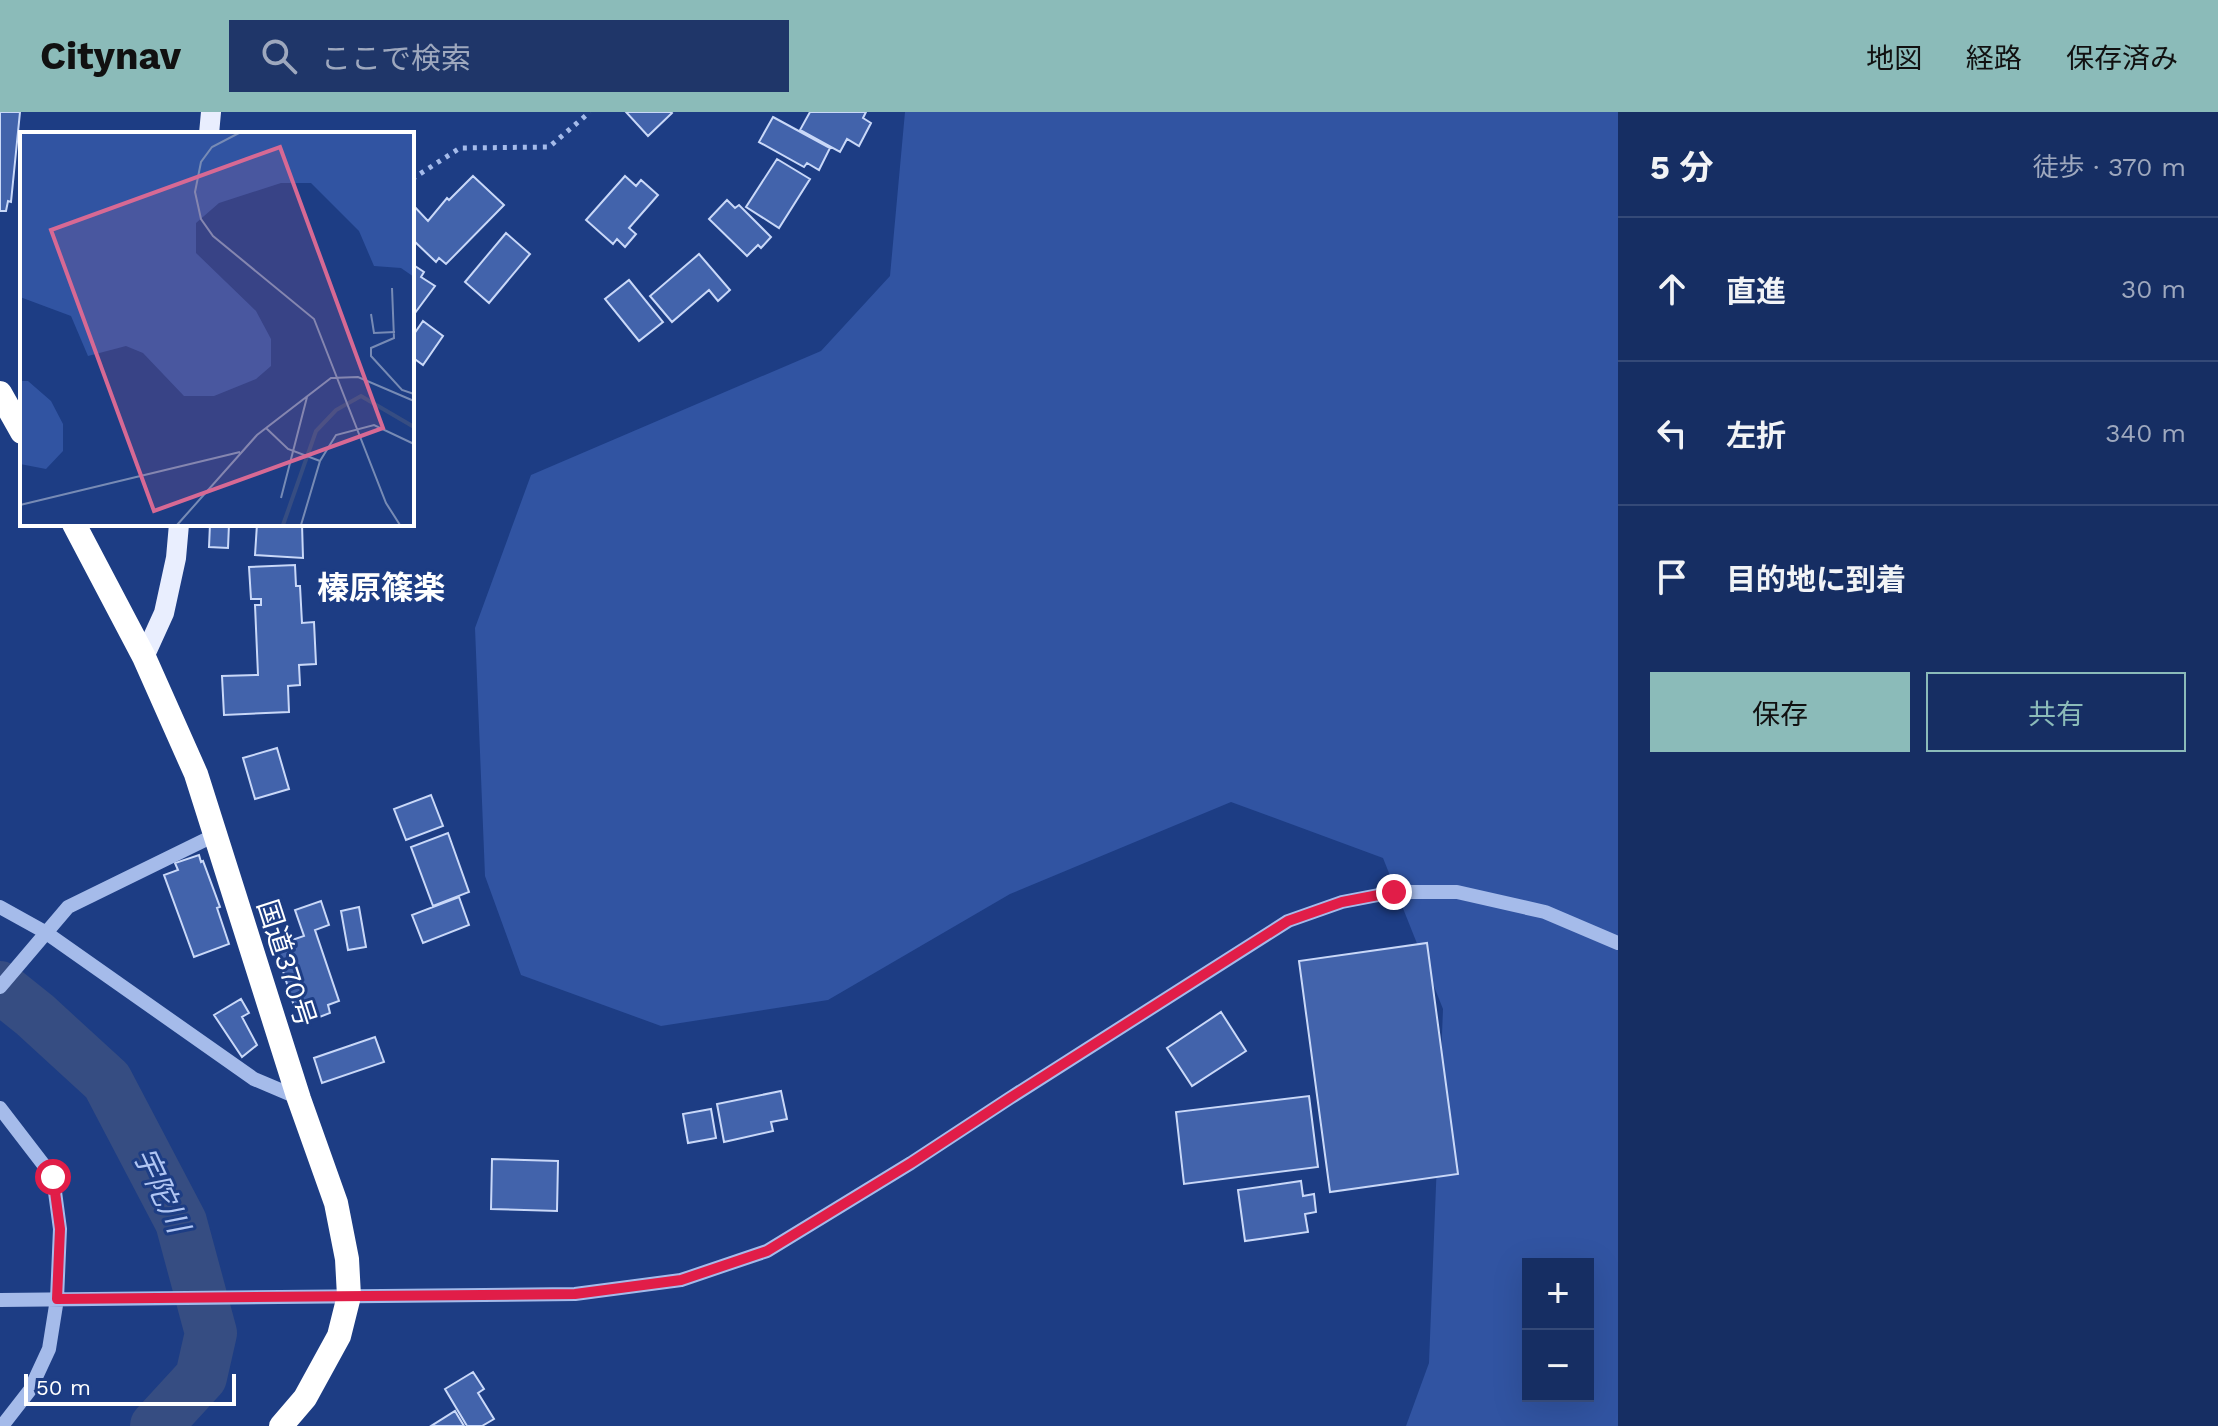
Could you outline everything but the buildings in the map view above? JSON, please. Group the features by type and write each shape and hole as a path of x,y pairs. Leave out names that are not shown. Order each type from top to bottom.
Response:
{"highway":[{"path":"0,393 20,428"},
{"name":"国道370号","path":"75,526 144,657 196,774 299,1099 336,1203 347,1259 349,1296 339,1336 305,1398 281,1426"}],"main road":[{"path":"209,132 211,112"},
{"path":"144,657 164,613 176,558 179,526"}],"street":[{"path":"0,987 68,907 215,835"},
{"path":"0,1300 575,1294 681,1280 767,1251 911,1163 1288,921 1342,902 1394,892 1457,892 1545,912 1618,943"},
{"path":"0,907 254,1079 299,1099"},
{"path":"0,1108 53,1177 60,1229 57,1299 49,1349 30,1390 2,1426"}],"path":[{"path":"414,178 460,148 549,147 590,112"}],"shaded area":[{"path":"905,112 1618,112 1618,1426 1406,1426 1429,1363 1443,1009 1383,858 1231,802 1010,894 828,1000 661,1026 521,975 485,876 475,628 531,475 821,351 890,276"}],"waterway":[{"name":"宇陀川","path":"0,987 107,1081 181,1222 211,1333 201,1377 156,1426"}],"district":[{"name":"榛原篠楽","path":"381,588"}],"route":[{"path":"53,1177 60,1229 57,1299 575,1294 681,1280 767,1251 911,1163 1288,921 1342,902 1394,892"}]}
